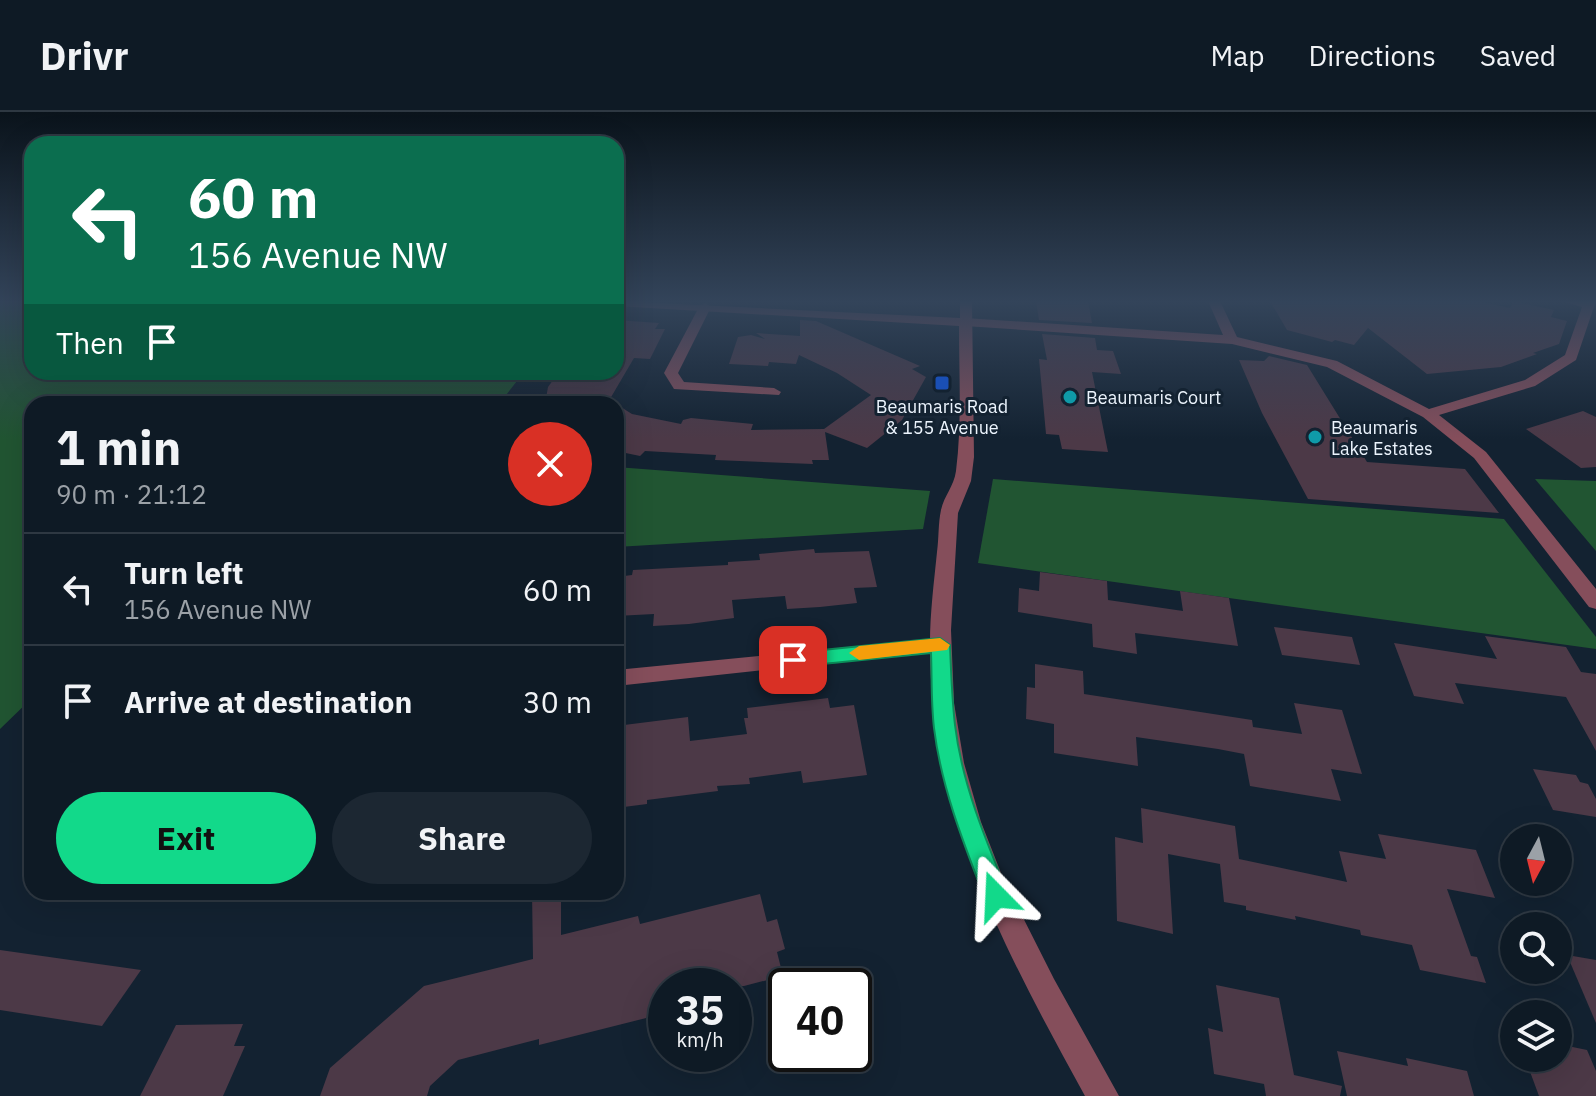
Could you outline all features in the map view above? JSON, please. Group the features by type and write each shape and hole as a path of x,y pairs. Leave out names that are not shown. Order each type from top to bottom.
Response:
{"street":[{"path":"684,347 671,373 679,386 774,392"},
{"path":"966,347 966,457 963,479 950,508 940,645 945,727 955,778 996,896 1029,965 1103,1096"},
{"path":"1261,347 1332,364 1428,414 1480,455 1596,602"},
{"path":"1428,414 1530,383 1571,357 1575,347"},
{"path":"624,677 940,645"}],"green space":[{"path":"0,347 24,347 24,380 518,380 505,396 24,396 24,706 0,729"},
{"path":"624,468 930,491 923,529 624,547"},
{"path":"993,479 1504,519 1596,637 1596,649 978,563"},
{"path":"1535,479 1596,481 1596,551"}],"building":[{"path":"624,347 656,347 650,359 634,358 624,375"},
{"path":"735,347 876,347 920,366 912,369 926,377 902,420 867,448 825,432 829,460 812,460 813,464 715,460 716,455 645,451 640,456 624,453 624,409 632,414 681,424 683,420 691,418 753,424 751,430 824,429 871,395 837,373 799,355 796,364 729,364"},
{"name":"Beaumaris Court","path":"1044,347 1096,347 1097,350 1113,351 1121,374 1092,372 1108,452 1062,449 1059,435 1046,434 1039,359 1047,360"},
{"path":"1392,347 1551,347 1501,367 1427,374"},
{"name":"Beaumaris Lake Estates","path":"1269,356 1307,365 1367,462 1465,469 1499,513 1308,499 1262,413 1239,360 1264,361"},
{"path":"553,380 621,380 612,396 546,396"},
{"path":"1583,411 1596,417 1596,467 1581,468 1526,429"},
{"path":"814,549 815,553 869,551 877,587 854,588 857,603 820,607 787,609 785,596 732,600 734,618 689,624 653,626 654,614 624,616 624,576 632,575 633,570 728,565 728,562 760,560 759,554"},
{"path":"1040,572 1107,581 1108,600 1183,611 1180,591 1229,598 1238,646 1135,633 1137,654 1093,647 1092,624 1018,612 1019,588 1039,591"},
{"path":"1274,627 1352,637 1360,665 1282,655"},
{"path":"1485,636 1566,647 1581,672 1596,674 1596,751 1566,697 1455,683 1464,704 1414,696 1394,643 1497,659"},
{"path":"1035,664 1083,671 1084,694 1252,720 1253,727 1302,734 1294,703 1342,710 1362,774 1331,769 1341,801 1250,786 1244,754 1218,749 1136,737 1138,766 1054,753 1054,724 1026,719 1027,687 1035,688"},
{"path":"828,698 830,708 854,705 867,775 803,783 801,771 749,778 750,784 717,786 718,791 647,800 647,804 624,807 624,725 688,717 690,741 747,734 744,718 748,718 747,708"},
{"path":"1533,769 1576,775 1580,782 1588,784 1596,799 1596,817 1553,810"},
{"path":"1141,808 1235,826 1239,859 1347,882 1339,851 1386,859 1378,834 1476,850 1495,898 1447,889 1471,956 1477,957 1486,983 1420,970 1412,945 1361,935 1360,930 1295,916 1296,920 1246,910 1246,906 1224,902 1220,864 1168,854 1173,934 1117,921 1115,837 1143,843"},
{"path":"760,894 767,922 777,919 785,949 777,952 781,968 768,968 768,980 752,984 752,968 648,968 648,1018 539,1045 539,1039 458,1060 430,1086 427,1096 320,1096 330,1068 424,986 533,959 532,900 561,900 561,935 638,916 640,924"},
{"path":"0,950 141,970 102,1026 0,1010"},
{"path":"1572,956 1596,960 1596,1023 1572,967"},
{"path":"1216,985 1279,998 1294,1075 1342,1086 1340,1096 1266,1096 1264,1084 1214,1074 1208,1028 1223,1032"},
{"path":"243,1024 234,1046 245,1046 223,1096 140,1096 176,1025"},
{"path":"1572,1047 1587,1050 1596,1071 1596,1096 1539,1096 1530,1072 1572,1072"},
{"path":"1337,1051 1408,1066 1406,1058 1467,1071 1474,1096 1347,1096"}],"slow traffic":[{"path":"859,653 940,645"}],"place":[{"name":"Beaumaris Road & 155 Avenue","path":"942,383"},
{"name":"Beaumaris Court","path":"1070,397"},
{"name":"Beaumaris Lake Estates","path":"1315,437"}],"route":[{"path":"793,660 940,645 940,684 955,778 996,896"}]}
